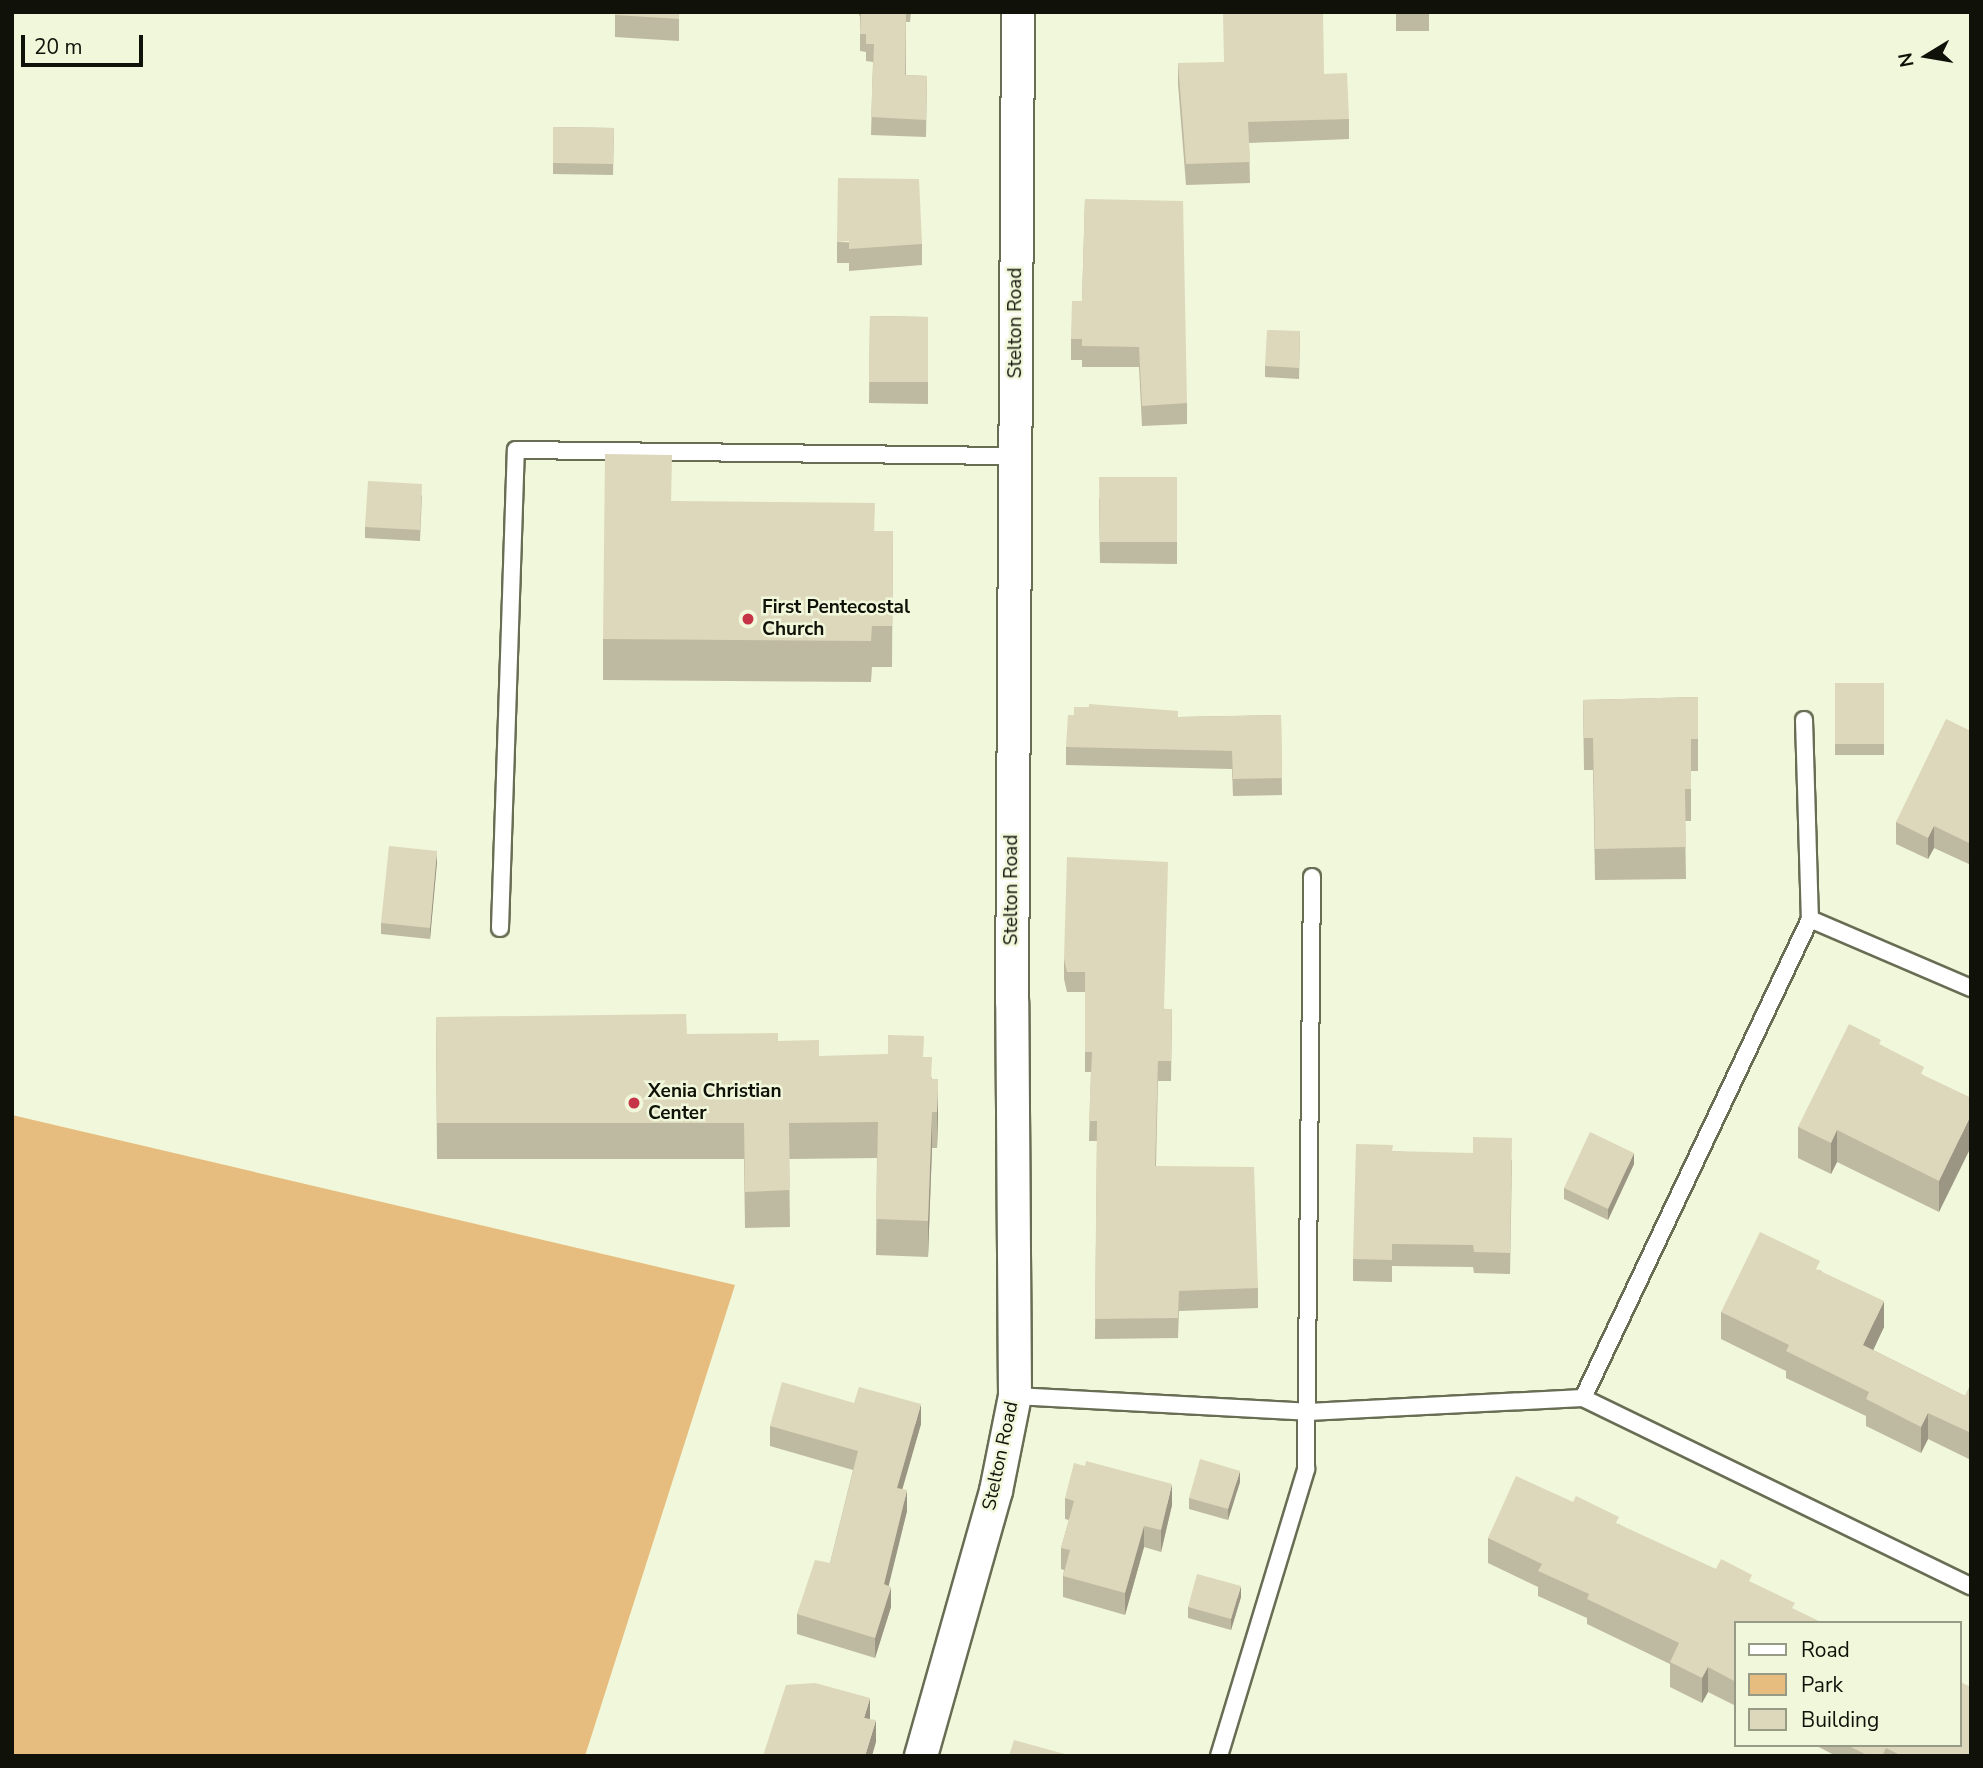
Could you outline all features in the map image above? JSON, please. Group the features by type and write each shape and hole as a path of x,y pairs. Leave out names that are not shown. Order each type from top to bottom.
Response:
{"street":[{"name":"Stelton Road","path":"921,1756 996,1491 1015,1396 1018,12"}],"lane":[{"path":"500,928 516,450 1015,456"},
{"path":"1583,1398 1810,919 1804,720"},
{"path":"1219,1756 1306,1469 1312,877"},
{"path":"1810,919 1971,988"},
{"path":"1015,1396 1308,1412 1583,1398 1971,1586"}],"green space":[{"path":"12,1115 735,1285 585,1756 12,1756"}],"building":[{"path":"615,12 679,12 679,19 615,15"},
{"path":"861,12 906,12 905,75 927,76 926,120 871,117 874,44 866,44 866,34 860,34"},
{"path":"1223,12 1323,12 1324,74 1347,73 1349,119 1248,122 1250,162 1186,164 1178,63 1224,62"},
{"path":"553,127 614,128 613,164 553,163"},
{"path":"838,178 919,179 922,244 849,249 849,241 837,242"},
{"path":"1085,199 1183,201 1187,403 1142,406 1139,347 1082,346 1082,339 1071,339 1072,301 1082,301"},
{"path":"870,316 928,317 928,382 869,382"},
{"path":"1267,330 1300,331 1299,368 1265,366"},
{"name":"First Pentecostal Church","path":"605,454 672,455 671,501 875,503 874,531 893,531 892,626 872,626 871,641 603,639"},
{"path":"1099,477 1177,477 1177,542 1100,542"},
{"path":"368,481 422,484 420,530 365,527"},
{"path":"1835,683 1884,683 1884,744 1835,744"},
{"path":"1698,697 1698,739 1691,739 1691,789 1685,789 1686,847 1595,849 1593,738 1584,738 1583,700"},
{"path":"1089,704 1178,711 1178,717 1281,715 1282,778 1233,779 1232,751 1066,747 1068,715 1074,715 1074,707 1089,707"},
{"path":"1946,719 1971,731 1971,844 1934,826 1928,838 1896,822"},
{"path":"389,846 437,851 430,928 381,923"},
{"path":"1067,857 1168,862 1164,1009 1172,1009 1171,1061 1158,1061 1155,1166 1254,1167 1258,1288 1179,1291 1178,1318 1095,1319 1097,1121 1089,1121 1092,1052 1085,1052 1085,972 1067,972 1064,959"},
{"path":"686,1014 687,1034 778,1033 778,1041 819,1040 819,1056 888,1054 888,1035 924,1036 923,1057 932,1057 931,1079 938,1079 937,1112 932,1112 928,1221 876,1219 878,1122 789,1123 790,1190 745,1192 744,1123 437,1123 436,1017"},
{"path":"1849,1024 1881,1040 1879,1044 1924,1067 1921,1074 1971,1098 1971,1115 1939,1181 1837,1130 1831,1143 1798,1127"},
{"path":"1590,1132 1634,1153 1608,1209 1564,1188"},
{"path":"1473,1137 1512,1138 1510,1253 1474,1252 1473,1245 1392,1244 1392,1260 1353,1259 1356,1144 1393,1145 1392,1151 1473,1153"},
{"path":"1760,1232 1820,1261 1816,1269 1884,1301 1863,1345 1965,1396 1971,1384 1971,1433 1928,1413 1921,1427 1866,1399 1869,1392 1786,1351 1789,1345 1721,1312"},
{"path":"782,1382 854,1403 859,1387 921,1404 897,1488 907,1490 884,1584 891,1587 875,1638 797,1614 815,1560 830,1563 858,1451 770,1426"},
{"path":"1200,1459 1240,1471 1228,1509 1189,1498"},
{"path":"1086,1461 1172,1484 1161,1530 1144,1526 1125,1593 1063,1576 1070,1550 1061,1548 1074,1501 1065,1498 1074,1463 1085,1466"},
{"path":"1516,1476 1573,1502 1576,1496 1619,1517 1616,1523 1716,1569 1721,1559 1752,1575 1749,1581 1795,1603 1792,1608 1819,1621 1734,1621 1734,1681 1708,1667 1702,1678 1670,1662 1679,1643 1587,1599 1589,1594 1538,1571 1542,1564 1488,1538"},
{"path":"1197,1574 1241,1586 1231,1619 1188,1607"},
{"path":"815,1683 870,1698 864,1718 876,1720 865,1756 763,1756 786,1685"},
{"path":"1962,1683 1971,1687 1971,1756 1902,1756 1886,1748 1882,1756 1869,1756 1851,1747 1962,1747"},
{"path":"1014,1740 1068,1755 1009,1756"}],"place":[{"name":"First Pentecostal Church","path":"748,619"},
{"name":"Xenia Christian Center","path":"634,1103"}]}
